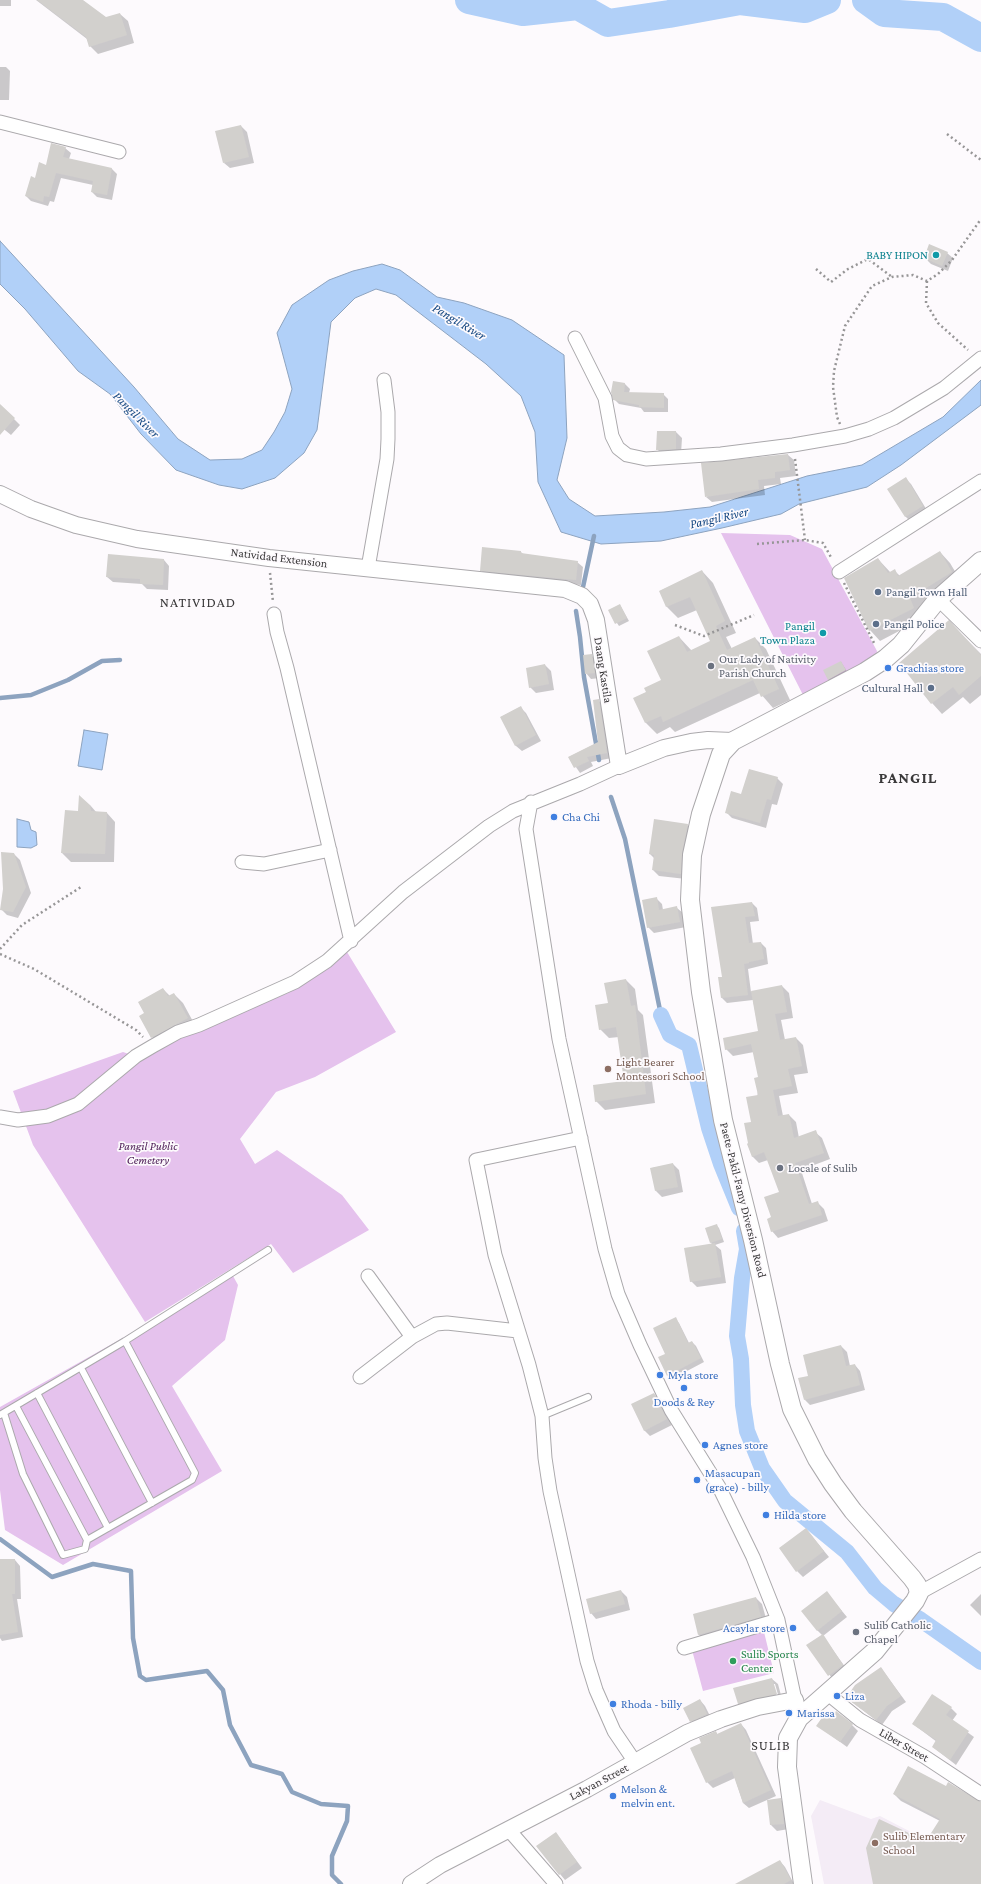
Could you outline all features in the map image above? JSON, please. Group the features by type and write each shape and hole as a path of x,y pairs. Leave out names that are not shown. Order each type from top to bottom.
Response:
{"main road":[{"name":"Paete-Pakil-Famy Diversion Road","path":"915,1600 917,1585 853,1511 833,1484 817,1459 792,1409 780,1364 756,1255 723,1120 701,992 690,900 691,870 701,814 708,791 721,754 733,741 865,672 885,659 901,645 938,600 981,561"},
{"path":"803,1884 786,1767 788,1738 799,1718 875,1651 915,1600"}],"street":[{"path":"0,122 119,152"},
{"path":"575,338 605,398 612,436 618,448 627,455 646,459 670,459 750,450 845,436 869,429 894,418 944,388 980,359"},
{"path":"368,568 387,452 388,412 384,380"},
{"path":"839,572 981,481"},
{"name":"Natividad Extension","path":"0,494 31,509 76,525 137,539 268,558 565,589"},
{"name":"Daang Kastila","path":"565,589 582,596 590,604 596,620 619,766"},
{"path":"938,600 981,641"},
{"path":"274,614 277,632 287,668 352,941"},
{"path":"0,1117 18,1120 48,1116 78,1104 136,1056 153,1046 178,1032 199,1025 295,982 312,972 352,941 403,892 489,826 513,810 580,784 664,748 708,740 733,741"},
{"path":"531,802 526,830 559,1039 604,1249 618,1294 671,1410 719,1487 753,1557 778,1620 799,1718"},
{"path":"242,862 264,864 330,850"},
{"path":"580,1138 476,1160 495,1255 529,1365 542,1416 545,1458 550,1491 587,1661 596,1690 614,1731 635,1762"},
{"path":"368,1276 412,1336"},
{"path":"360,1377 412,1336 436,1324 447,1323 518,1331"},
{"path":"915,1600 981,1559"},
{"path":"684,1648 778,1620"},
{"name":"Liber Street","path":"828,1694 860,1720 925,1757 981,1794"},
{"name":"Lakyan Street","path":"411,1884 440,1865 687,1733 721,1719 758,1707 795,1700"},
{"path":"508,1829 556,1884"}],"lane":[{"path":"16,1406 87,1540 85,1549 63,1555 23,1474 2,1414 125,1341 268,1250"},
{"path":"87,1540 192,1480 195,1473 125,1341"},
{"path":"81,1368 152,1503"},
{"path":"37,1393 108,1528"},
{"path":"542,1416 588,1397"}],"path":[{"path":"947,134 981,160"},
{"path":"927,281 938,274 952,260 981,219"},
{"path":"816,269 831,282 848,269 868,259 892,277"},
{"path":"845,436 838,417 833,387 834,371 844,326 872,286 892,277 912,275 927,281"},
{"path":"927,281 926,303 938,323 980,359"},
{"path":"796,470 805,540"},
{"path":"757,544 805,540 823,543 874,643 885,659"},
{"path":"268,558 274,614"},
{"path":"675,625 704,636 754,615"},
{"path":"0,950 22,925 81,887"},
{"path":"0,954 34,969 136,1030 153,1046"}],"shaded area":[{"name":"Sulib Elementary School","path":"820,1800 871,1819 880,1816 981,1868 981,1884 824,1884 811,1816"}],"green space":[{"path":"721,533 790,535 822,549 877,651 876,657 803,695"},
{"name":"Pangil Public Cemetery","path":"347,952 396,1032 315,1077 276,1092 240,1139 255,1164 277,1150 342,1195 369,1230 293,1273 271,1244 145,1322 33,1145 13,1091 123,1052 144,1059 184,1036 288,993"},
{"path":"233,1276 238,1285 225,1340 172,1386 222,1471 63,1565 5,1530 0,1490 0,1407"},
{"name":"Sulib Sports Center","path":"764,1632 774,1673 703,1691 692,1650"}],"water":[{"name":"Pangil River","path":"0,241 134,387 178,439 210,460 242,459 262,450 285,412 292,389 277,333 292,305 329,280 353,271 382,264 400,270 437,297 464,303 512,320 564,355 567,438 557,480 569,499 595,516 664,512 710,507 807,476 862,465 943,417 981,380 981,405 901,465 867,487 799,504 781,514 722,528 661,541 601,544 561,532 538,482 535,432 521,396 486,364 396,295 376,289 355,298 331,322 317,430 304,453 275,478 242,489 219,485 176,470 141,434 110,394 78,371 25,309 0,284"},
{"path":"84,730 108,734 102,770 78,766"},
{"path":"17,819 29,822 31,830 36,832 37,845 31,848 17,847"}],"building":[{"path":"37,0 83,0 106,17 120,13 127,35 89,47 86,37"},
{"path":"241,125 249,157 223,163 215,131"},
{"path":"51,143 66,147 63,157 112,168 107,195 91,192 93,181 56,173 49,197 44,196 43,202 25,196 31,176 35,178 39,162 46,165"},
{"name":"BABY HIPON","path":"929,244 948,252 942,266 924,258"},
{"path":"613,381 625,383 624,392 664,393 664,408 639,407 639,405 613,400 611,392"},
{"path":"0,404 15,418 0,435"},
{"path":"657,431 676,431 676,449 656,450"},
{"path":"788,454 790,470 775,472 775,478 758,480 759,489 705,497 701,463"},
{"path":"906,477 923,506 905,517 887,489"},
{"path":"482,547 521,551 521,553 578,561 576,580 480,571"},
{"name":"Pangil Town Hall","path":"940,551 952,572 910,598 914,608 869,631 844,578 878,558 888,573 895,569 898,576"},
{"path":"108,554 164,559 163,585 140,584 140,579 106,577"},
{"name":"Our Lady of Nativity Parish Church","path":"702,570 725,621 716,626 727,650 755,637 779,689 761,697 753,680 663,722 661,716 645,723 633,698 646,692 644,688 661,680 647,651 679,636 687,652 710,641 690,597 666,607 659,591"},
{"path":"620,604 627,618 615,624 608,610"},
{"path":"949,620 981,655 981,676 959,695 953,687 931,704 899,663"},
{"path":"592,654 595,673 585,674 583,655"},
{"path":"841,661 846,670 828,680 823,670"},
{"path":"545,664 549,684 529,688 526,668"},
{"path":"599,699 607,753 587,757 589,761 574,768 568,757 598,742 593,700"},
{"path":"521,706 536,735 515,746 500,717"},
{"path":"749,769 778,777 771,800 767,799 760,823 725,813 731,791 741,794"},
{"path":"79,795 90,805 91,811 107,812 105,854 61,853 65,810 78,811"},
{"path":"654,819 688,824 682,853 681,874 652,870 654,855 649,854"},
{"path":"1,852 14,853 26,887 13,912 0,910 3,889"},
{"path":"657,897 659,910 677,906 680,922 647,928 642,900"},
{"path":"752,902 755,916 745,917 749,943 761,942 764,959 744,964 748,995 721,998 718,977 722,977 711,907"},
{"path":"626,979 631,1006 635,1005 646,1094 595,1102 593,1085 624,1081 616,1027 599,1030 595,1005 608,1003 604,983"},
{"path":"782,985 787,1012 775,1014 780,1040 796,1037 802,1066 788,1069 792,1086 773,1090 778,1116 789,1114 794,1138 816,1130 824,1153 795,1163 809,1204 818,1201 822,1215 771,1232 767,1219 771,1217 764,1197 779,1192 764,1152 752,1157 747,1144 744,1123 751,1122 746,1097 758,1095 754,1078 758,1077 751,1044 725,1050 723,1038 758,1031 751,991"},
{"path":"163,988 168,996 174,993 188,1018 151,1038 139,1016 144,1013 138,1002"},
{"path":"673,1163 678,1187 655,1191 650,1168"},
{"path":"717,1224 722,1239 710,1243 705,1228"},
{"path":"715,1243 721,1277 690,1282 684,1248"},
{"path":"676,1317 688,1343 692,1341 701,1358 667,1376 658,1357 665,1354 653,1328"},
{"path":"841,1345 846,1366 855,1364 860,1385 804,1400 798,1378 808,1376 803,1355"},
{"path":"654,1393 667,1419 644,1431 631,1404"},
{"path":"806,1528 824,1551 796,1572 779,1548"},
{"path":"0,1559 15,1559 15,1594 12,1594 18,1632 0,1635"},
{"path":"621,1590 625,1604 590,1614 586,1599"},
{"path":"827,1591 842,1611 817,1631 801,1611"},
{"path":"756,1597 761,1617 698,1635 693,1614"},
{"path":"823,1634 843,1665 828,1676 806,1645"},
{"path":"881,1667 901,1696 887,1706 876,1720 846,1698 855,1685"},
{"path":"772,1678 777,1694 738,1704 733,1688"},
{"path":"932,1694 952,1707 946,1715 969,1731 950,1760 932,1747 936,1740 912,1724"},
{"path":"700,1699 707,1714 690,1722 683,1708"},
{"path":"836,1711 853,1724 840,1742 816,1726 826,1712 833,1716"},
{"path":"741,1723 771,1790 743,1803 732,1771 706,1783 690,1748 701,1743 699,1738 716,1731 717,1734"},
{"path":"908,1766 946,1786 948,1782 981,1802 981,1884 873,1884 866,1848 879,1819 926,1841 940,1819 893,1794"},
{"path":"781,1798 784,1824 770,1825 767,1800"},
{"path":"556,1832 577,1862 559,1875 536,1846"},
{"path":"780,1860 791,1880 784,1884 735,1884"}],"waterway":[{"path":"469,0 523,12 578,6 608,23 740,1 805,9 827,0"},
{"path":"866,0 884,13 943,17 981,38"},
{"path":"583,587 594,536"},
{"path":"576,611 584,677 599,760"},
{"path":"0,698 31,695 68,680 102,661 120,660"},
{"path":"611,797 625,839 661,1015"},
{"path":"661,1015 670,1035 689,1045 709,1128 721,1164 739,1208"},
{"path":"744,1231 747,1249 742,1278 737,1336 741,1359 743,1405 747,1431 762,1468 785,1501 847,1552 875,1588 894,1604 921,1620 981,1662"},
{"path":"0,1539 52,1577 93,1564 131,1571 133,1638 140,1676 146,1680 207,1671 223,1690 230,1725 251,1765 282,1774 292,1792 321,1804 348,1806 347,1821 332,1856 332,1875 341,1884"}],"place":[{"name":"BABY HIPON","path":"936,255"},
{"name":"Pangil Town Hall","path":"878,592"},
{"name":"Pangil Police","path":"876,624"},
{"name":"Pangil Town Plaza","path":"823,633"},
{"name":"Our Lady of Nativity Parish Church","path":"711,666"},
{"name":"Grachias store","path":"888,668"},
{"name":"Cultural Hall","path":"931,688"},
{"name":"Cha Chi","path":"554,817"},
{"name":"Light Bearer Montessori School","path":"608,1069"},
{"name":"Locale of Sulib","path":"780,1168"},
{"name":"Myla store","path":"660,1375"},
{"name":"Doods & Rey","path":"684,1388"},
{"name":"Agnes store","path":"705,1445"},
{"name":"Masacupan (grace) - billy","path":"697,1480"},
{"name":"Hilda store","path":"766,1515"},
{"name":"Acaylar store","path":"793,1628"},
{"name":"Sulib Catholic Chapel","path":"856,1632"},
{"name":"Sulib Sports Center","path":"733,1661"},
{"name":"Liza","path":"837,1696"},
{"name":"Rhoda - billy","path":"613,1704"},
{"name":"Marissa","path":"789,1713"},
{"name":"Melson & melvin ent.","path":"613,1796"},
{"name":"Sulib Elementary School","path":"875,1843"}],"district":[{"name":"NATIVIDAD","path":"198,603"},
{"name":"PANGIL","path":"908,778"},
{"name":"SULIB","path":"771,1746"}]}
